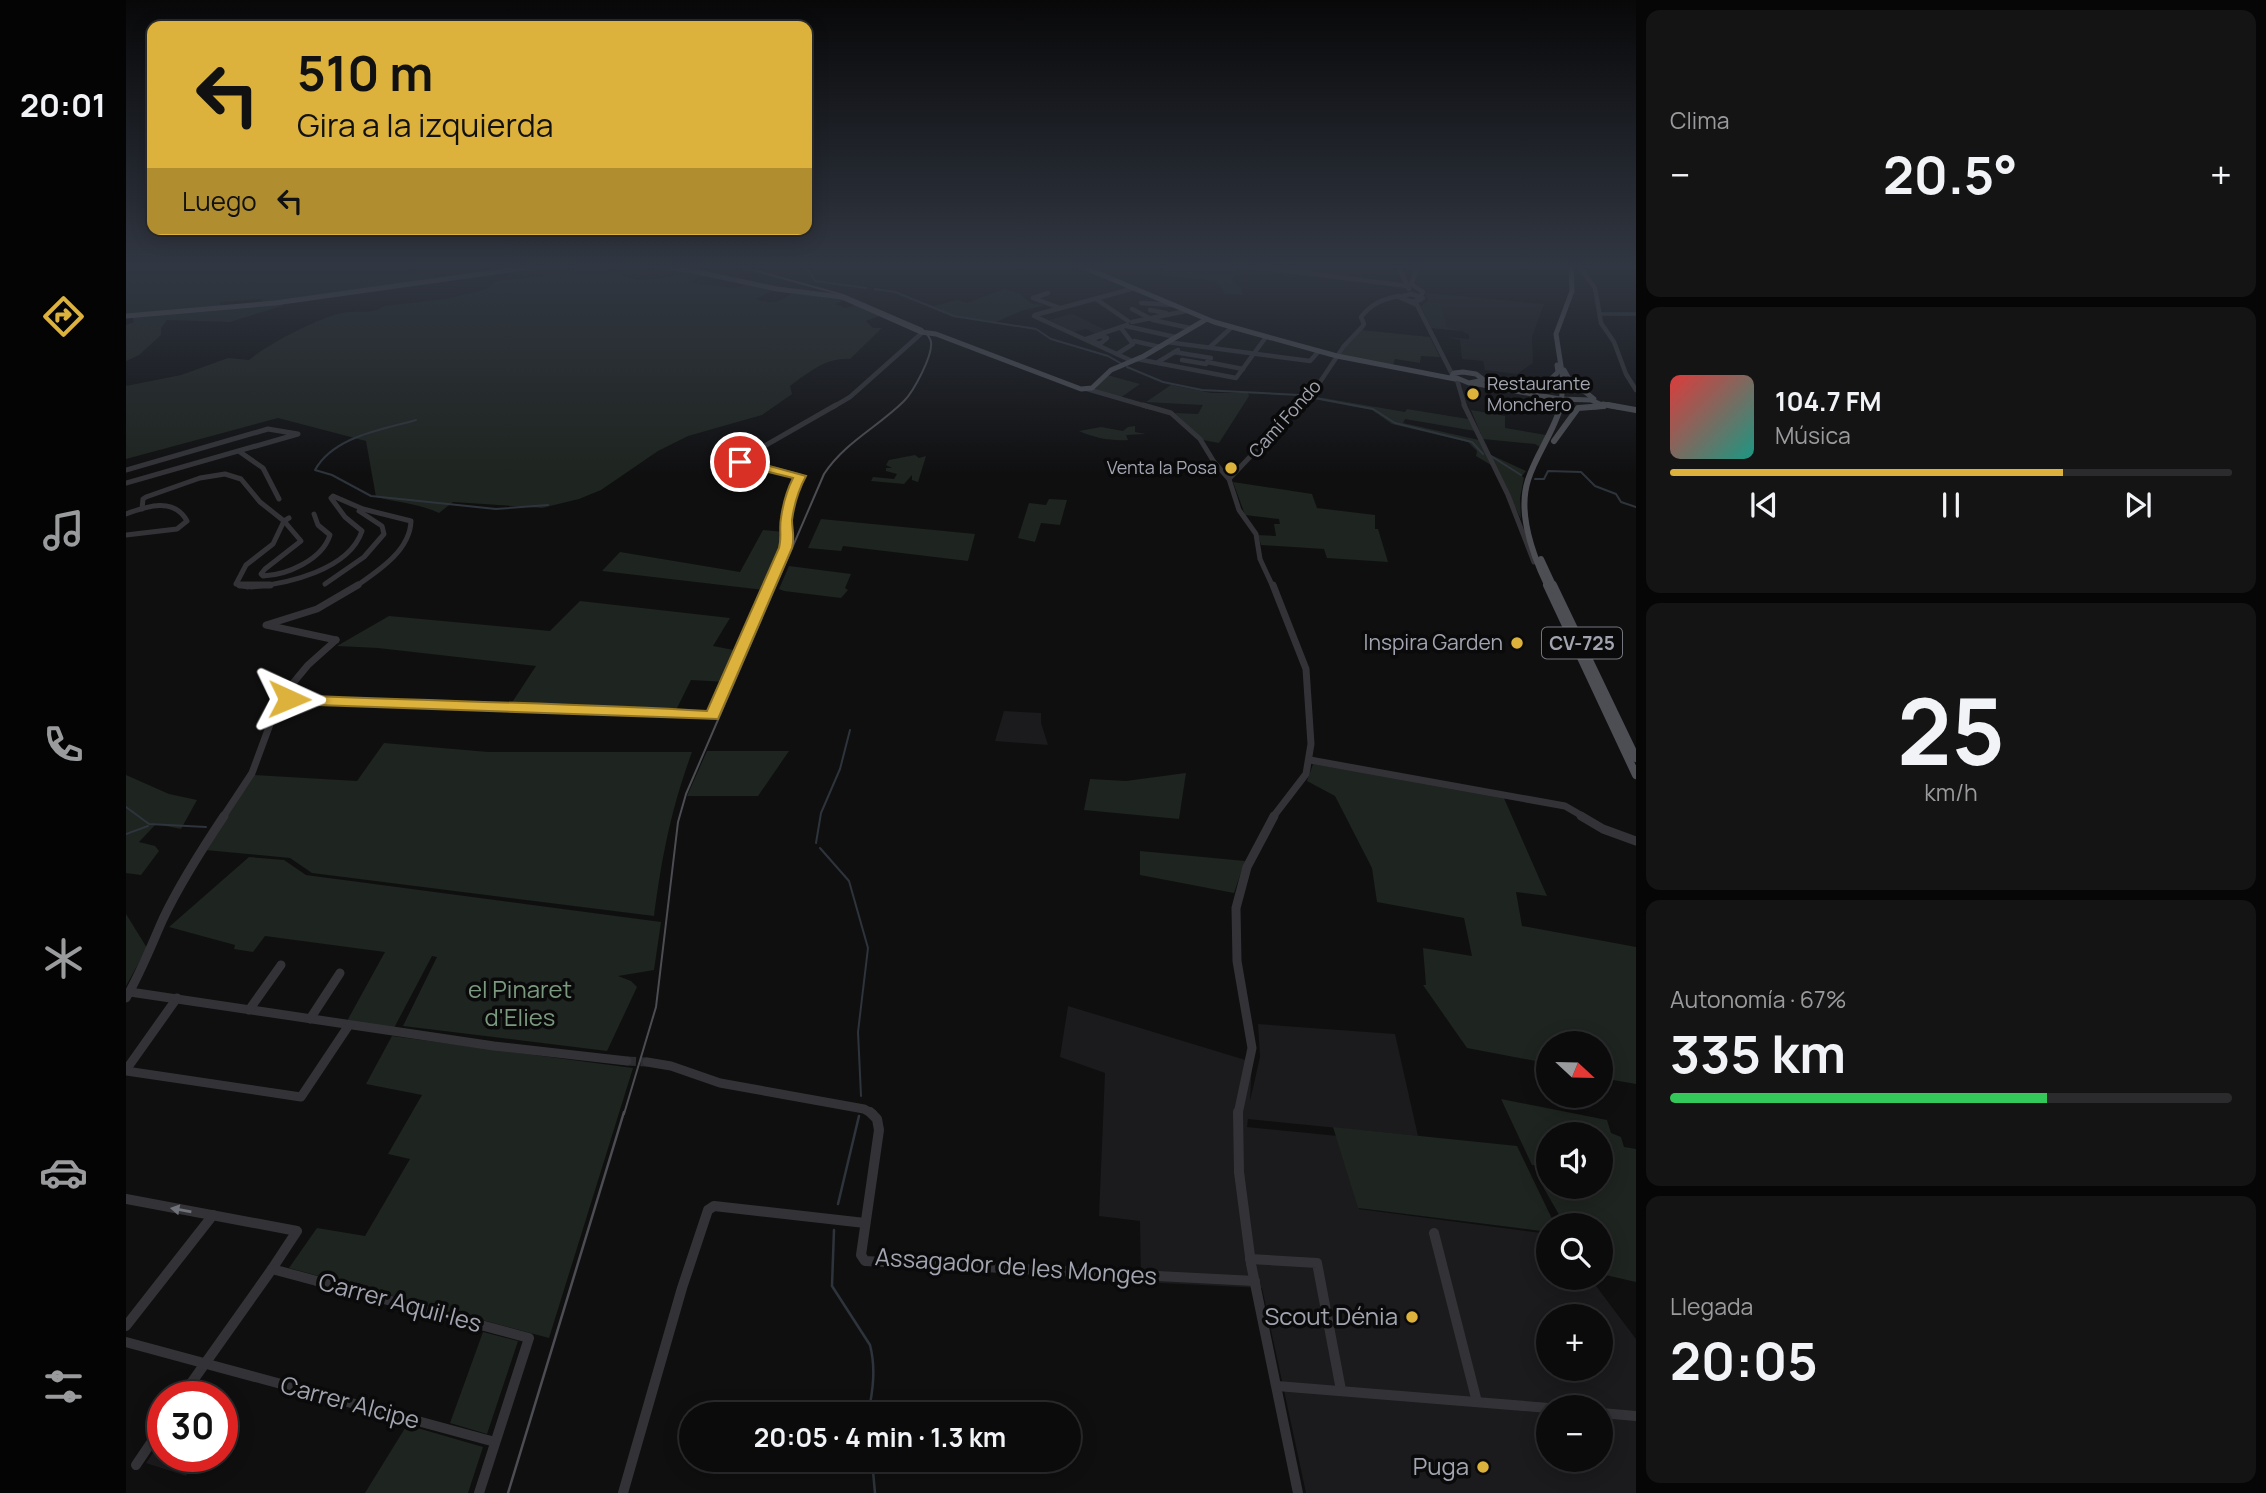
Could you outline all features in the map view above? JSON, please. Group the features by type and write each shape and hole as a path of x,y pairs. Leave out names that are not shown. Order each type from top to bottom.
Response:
{"main road":[{"path":"940,336 1069,386 1087,390 1118,367 1136,360 1175,337"},
{"path":"1261,336 1337,356 1468,383 1580,402 1595,400 1603,406"},
{"name":"CV-725","path":"1510,390 1532,389 1558,374 1553,336"},
{"name":"CV-725","path":"1556,338 1560,399 1556,426 1534,466 1524,493 1527,529 1541,572 1636,775"},
{"name":"CV-725","path":"1556,338 1566,375 1595,400"},
{"path":"1454,379 1463,372 1479,375 1489,386"},
{"path":"1468,383 1482,381"},
{"path":"1580,402 1589,408 1603,406 1636,410"},
{"name":"CV-725","path":"1534,466 1577,409 1589,408"},
{"name":"CV-725","path":"1527,529 1636,758"}],"street":[{"path":"279,700 492,708 576,708 713,716 786,548 789,536 786,522 793,490 800,476 740,460 850,397 919,336"},
{"path":"1078,336 1136,360 1233,378 1238,377 1266,337"},
{"path":"1088,340 1102,336"},
{"path":"1117,354 1133,345 1128,336"},
{"path":"1170,336 1175,337"},
{"path":"1210,346 1222,336"},
{"path":"1337,356 1354,336"},
{"path":"1433,336 1541,572"},
{"path":"1610,336 1636,390"},
{"path":"1134,341 1160,347"},
{"path":"1167,342 1310,361 1319,351"},
{"path":"1158,362 1185,346"},
{"path":"1200,371 1220,348"},
{"path":"1174,352 1208,362"},
{"path":"1179,367 1186,354"},
{"name":"Camí Fondo","path":"1229,479 1298,409 1301,396 1314,391 1337,356"},
{"path":"1182,360 1243,369"},
{"path":"1445,364 1463,372"},
{"path":"1087,390 1174,414 1200,439 1213,462 1229,479 1239,510 1256,534 1261,561 1283,606 1306,669 1310,760 1303,781 1267,825 1257,845 1247,867 1234,926 1237,961 1252,1048 1252,1059 1236,1122 1241,1211 1298,1493"},
{"path":"126,470 268,429 298,434 126,483"},
{"path":"240,452 263,468 279,499"},
{"path":"142,509 143,499 148,494 220,473 241,479 266,510 287,520 301,538 301,541 265,569 261,573 263,576 283,573 327,545 330,535 318,524 314,514"},
{"path":"287,520 273,544 244,567 237,585 261,586 293,581 337,559 360,539 363,533 345,517 331,498 336,496 358,508 409,519 412,524 411,533 380,569 344,595 299,615 266,625 337,640 308,665 279,700 252,773 195,859 128,995 177,998 349,1025 627,1061"},
{"path":"126,514 160,506 173,507 183,513 187,522 177,529 126,535"},
{"path":"325,583 364,557 384,534 384,527 356,510 358,508"},
{"path":"1310,760 1565,806 1616,835 1636,838"},
{"path":"249,1010 281,965"},
{"path":"310,1019 340,973"},
{"path":"177,998 126,1071 300,1097 349,1025"},
{"name":"Assagador de les Monges","path":"647,1062 671,1066 713,1082 864,1109 877,1117 878,1130 861,1255 865,1261 1255,1281"},
{"path":"126,1199 297,1231 192,1381"},
{"path":"623,1493 681,1286 708,1210 714,1206 726,1207 864,1223"},
{"path":"126,1326 213,1215"},
{"path":"1434,1233 1477,1402"},
{"path":"1250,1259 1317,1264 1341,1390"},
{"name":"Carrer Aquil·les","path":"272,1269 529,1338 495,1442"},
{"name":"Carrer Alcipe","path":"126,1342 495,1442"},
{"path":"1277,1386 1536,1407"},
{"path":"1613,1414 1636,1416"},
{"path":"479,1493 495,1442"},
{"path":"136,1465 147,1449"}],"shaded area":[{"path":"1469,336 1532,336 1533,363 1517,374 1485,370 1483,361 1462,359 1460,340 1446,337 1469,339"},
{"path":"1004,711 1041,713 1041,723 1048,745 995,741"},
{"path":"1068,1006 1252,1062 1250,1101 1260,1057 1258,1024 1395,1034 1418,1136 1248,1119 1247,1127 1338,1136 1359,1209 1536,1232 1536,1290 1599,1290 1610,1304 1536,1304 1536,1381 1613,1381 1613,1308 1636,1339 1636,1493 1306,1493 1262,1288 1141,1282 1140,1221 1099,1216 1105,1073 1060,1057"}],"green space":[{"path":"126,336 160,336 139,355 126,361"},
{"path":"288,336 874,336 850,359 826,363 811,371 790,386 792,394 762,415 688,436 658,451 601,490 579,499 542,508 453,502 439,513 376,497 366,441 278,418 126,459 126,386 181,375 228,358 249,360"},
{"path":"1356,336 1430,337 1440,357 1421,356 1420,363 1395,359 1393,365 1341,355"},
{"path":"1107,375 1140,384 1120,398 1094,390"},
{"path":"1171,385 1211,393 1248,393 1249,396 1219,443 1203,440 1175,413 1198,414 1203,405 1146,402"},
{"path":"1306,395 1405,412 1407,409 1468,419 1475,431 1405,419 1403,423 1479,440 1491,465 1476,456 1477,451 1468,442 1392,424 1372,410 1304,397"},
{"path":"1471,410 1505,416 1505,428 1546,435 1540,447 1535,444 1483,439"},
{"path":"1135,426 1135,432 1146,434 1126,435 1128,440 1115,440 1079,431 1101,427 1123,431"},
{"path":"1489,454 1526,471 1522,476 1521,519"},
{"path":"915,455 919,458 926,456 918,482 912,480 912,475 904,484 871,481 873,477 894,479 897,474 886,471 886,468 892,468 886,465 889,460"},
{"path":"1233,482 1312,494 1317,508 1375,515 1375,529 1378,529 1388,562 1327,558 1324,549 1261,545 1258,535 1276,536 1274,524 1280,524 1279,519 1245,515"},
{"path":"1049,499 1067,500 1060,525 1041,523 1035,542 1018,538 1029,503 1046,505"},
{"path":"821,519 975,534 968,561 843,546 841,551 808,548"},
{"path":"763,530 784,532 786,536 765,590 602,571 620,552 740,572"},
{"path":"789,566 851,574 845,588 848,590 841,598 779,589"},
{"path":"580,601 730,618 713,646 739,651 726,682 691,680 675,712 509,707 536,666 378,648 337,646 389,616 550,631"},
{"path":"384,743 488,752 692,752 668,833 654,916 312,873 290,858 205,850 254,775 357,781"},
{"path":"707,751 789,751 758,796 687,796"},
{"path":"1313,764 1503,796 1547,896 1516,892 1522,926 1636,947 1636,1084 1614,1080 1614,1031 1536,1031 1536,1061 1467,1048 1423,985 1426,985 1423,948 1472,956 1464,918 1377,902 1372,868 1335,796 1307,781"},
{"path":"1186,773 1179,819 1084,810 1090,779 1126,781"},
{"path":"126,775 169,794 197,800 181,829 156,824 139,842 155,846 159,851 141,875 126,873"},
{"path":"1140,851 1245,861 1234,893 1140,875"},
{"name":"el Pinaret d'Elies","path":"249,857 284,860 306,875 661,922 654,970 618,976 631,981 637,987 607,1051 403,1026 437,957 432,956 394,1028 347,1021 385,952 265,936 253,952 234,949 235,945 169,927"},
{"path":"126,914 147,948 126,986"},
{"path":"392,1036 633,1068 549,1338 289,1268 317,1228 365,1236 410,1159 388,1154 422,1095 366,1084"},
{"path":"1501,1099 1607,1120 1536,1122 1536,1165 1532,1165"},
{"path":"1333,1127 1517,1146 1536,1186 1536,1199 1542,1199 1549,1213 1536,1213 1536,1230 1358,1208"},
{"path":"1613,1134 1621,1137 1624,1147 1636,1149 1636,1282 1613,1277 1613,1213 1558,1213 1550,1199 1613,1199"},
{"path":"483,1332 518,1341 487,1434 450,1423"},
{"path":"407,1425 483,1447 468,1493 365,1493"}],"waterway":[{"path":"1046,336 1108,356 1122,364"},
{"path":"1127,367 1163,382 1202,390 1299,395"},
{"path":"1304,396 1373,409 1395,423 1472,442 1483,454"},
{"path":"416,420 346,442 323,458 315,470 332,475 371,496 496,509 548,505"},
{"path":"1491,456 1521,475"},
{"path":"1535,479 1544,479 1548,471 1581,472 1595,486 1616,494 1621,502 1636,507"},
{"path":"816,843 821,813 840,769 850,730"},
{"path":"126,807 149,824 206,827"},
{"path":"126,834 148,826"},
{"path":"820,848 849,881 868,948 858,1032 861,1096"},
{"path":"838,1204 859,1116"},
{"path":"834,1230 832,1286 870,1345 873,1362 870,1402"},
{"path":"873,1472 875,1493"}],"tunnel":[{"path":"627,1061 647,1062"}],"tram line":[{"path":"624,1114 656,1007 678,822 686,794 824,474 842,453 904,401 922,373 929,355 931,342 928,336"},
{"path":"508,1493 624,1112"}],"place":[{"name":"Restaurante Monchero","path":"1473,394"},
{"name":"Venta la Posa","path":"1231,468"},
{"name":"Inspira Garden","path":"1517,643"},
{"name":"Scout Dénia","path":"1412,1317"},
{"name":"Puga","path":"1483,1467"}],"route":[{"path":"289,699 492,708 576,708 713,716 786,548 789,536 786,522 793,490 800,476 740,462"}]}
